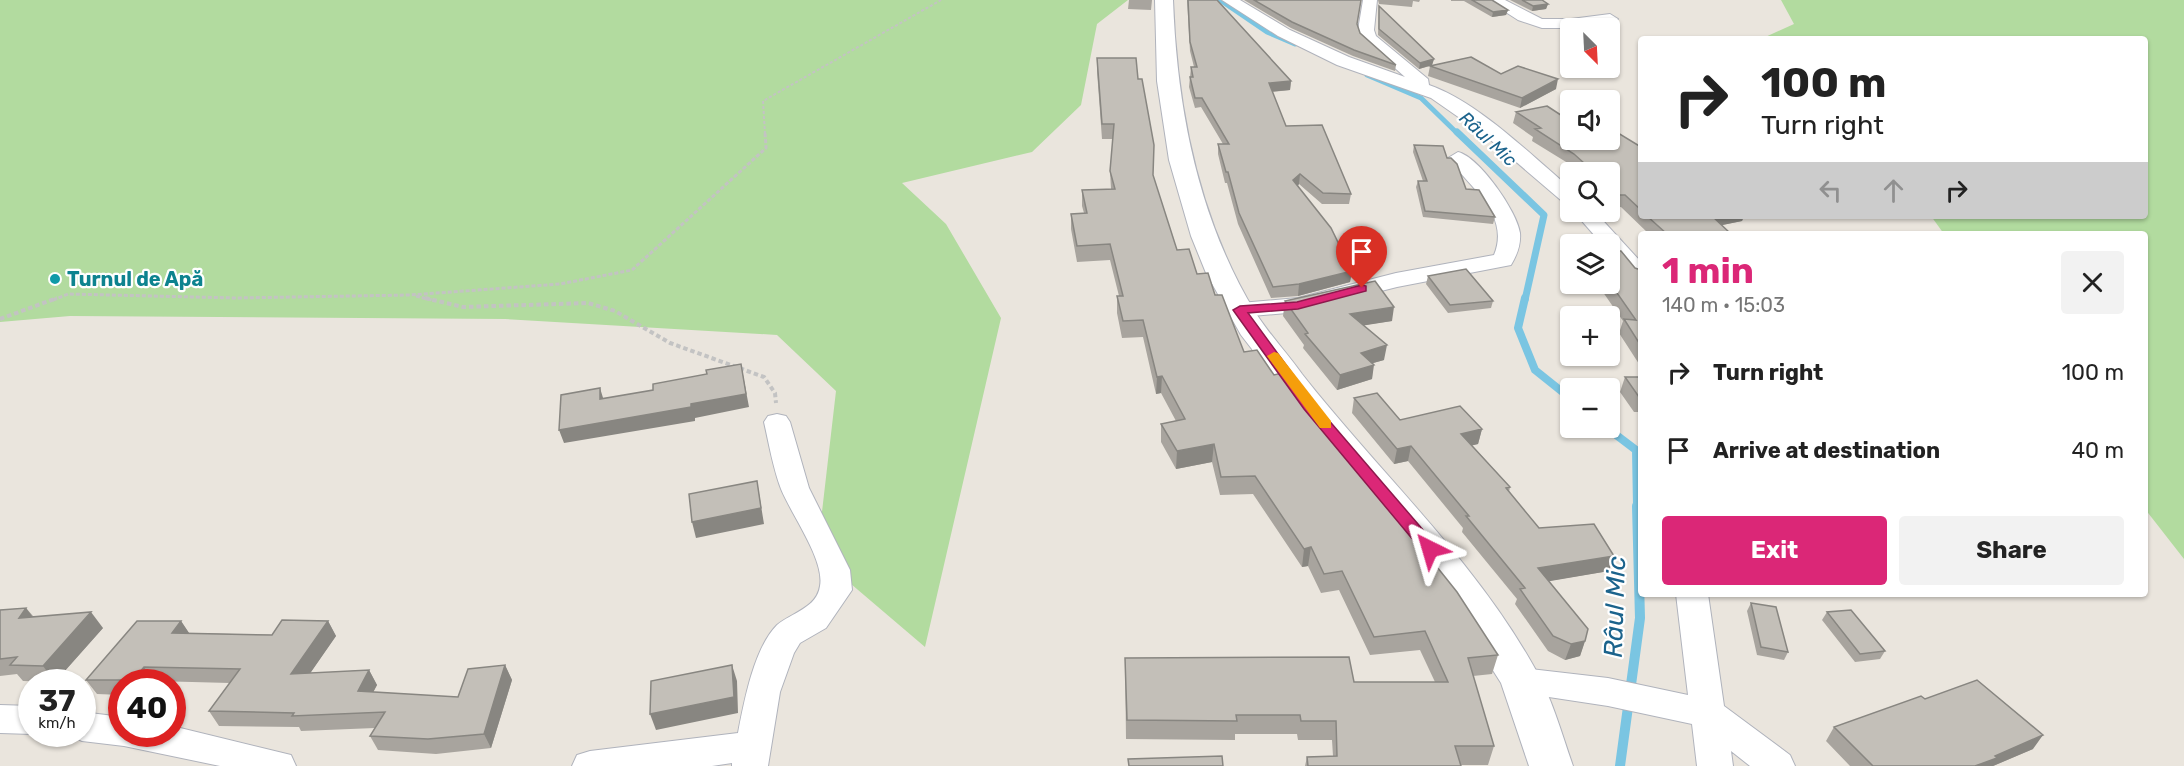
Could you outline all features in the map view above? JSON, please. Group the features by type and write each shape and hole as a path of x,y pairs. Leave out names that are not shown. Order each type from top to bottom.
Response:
{"street":[{"path":"1164,0 1164,53 1172,123 1182,165 1197,220 1240,310 1309,406 1430,549 1475,609 1521,681 1551,766"},
{"path":"1229,0 1284,33 1343,60 1437,94"},
{"path":"1370,0 1366,30 1370,38 1393,60 1437,94 1494,133 1560,189"},
{"path":"1494,0 1530,20 1560,24"},
{"path":"1240,310 1298,305 1396,280 1503,260 1509,251 1509,232 1503,214 1484,184 1458,158"},
{"path":"1594,222 1638,267"},
{"path":"590,766 751,756 763,692 779,650 789,634 814,620 836,590 835,570 795,488 777,422"},
{"path":"1692,597 1715,766"},
{"path":"1521,681 1608,692 1708,713 1777,766"},
{"path":"0,719 18,720"},
{"path":"186,743 278,766"}],"path":[{"path":"0,319 68,294 236,298 410,295 560,284 632,270 766,148 763,101 941,0"},
{"path":"410,295 464,307 588,303 615,311 670,343 764,377 775,393 777,422"}],"green space":[{"path":"0,0 1128,0 1097,24 1081,105 1032,152 902,183 946,224 1001,318 925,647 817,555 836,391 777,335 505,319 70,316 0,322"},
{"path":"1781,0 2184,0 2184,559 2148,513 2148,231 1942,231 1933,219 2148,219 2148,36 1768,36 1794,24"}],"building":[{"path":"1188,0 1217,0 1291,81 1269,83 1286,126 1322,125 1351,194 1323,193 1300,174 1293,180 1331,228 1352,271 1299,284 1273,287 1239,213 1228,172 1226,172 1218,144 1229,144 1202,98 1195,98 1190,77 1193,77 1191,67 1197,67 1190,42"},
{"path":"1254,0 1361,0 1357,24 1360,33 1396,65 1354,50 1292,22"},
{"path":"1472,0 1492,0 1508,10 1493,12"},
{"path":"1522,0 1542,0 1548,4 1533,6"},
{"path":"1379,6 1434,59 1420,63 1379,29"},
{"path":"1471,57 1501,74 1518,66 1558,79 1522,98 1430,66"},
{"path":"1097,58 1136,58 1138,79 1142,79 1154,145 1153,175 1177,250 1189,249 1197,274 1208,273 1215,295 1222,295 1244,352 1257,350 1274,375 1282,373 1457,592 1498,655 1468,658 1494,746 1455,746 1461,766 1308,766 1307,757 1337,756 1336,721 1301,721 1300,715 1236,715 1237,721 1127,720 1125,658 1349,657 1354,682 1448,682 1425,631 1374,637 1342,571 1324,574 1311,547 1304,549 1255,476 1221,477 1214,444 1177,451 1161,424 1185,419 1162,376 1157,377 1143,320 1123,321 1117,296 1123,296 1110,244 1077,246 1071,214 1087,213 1082,190 1115,189 1110,171 1114,124 1102,124"},
{"path":"1547,106 1560,114 1560,145 1535,129 1541,128 1516,112"},
{"path":"1620,134 1638,145 1638,207 1625,195 1620,195 1620,162 1583,162 1568,150 1620,150"},
{"path":"1414,145 1443,146 1447,158 1451,158 1457,164 1466,189 1479,190 1495,217 1425,211 1418,181 1427,181"},
{"path":"1650,219 1715,219 1728,231 1664,231"},
{"path":"1620,251 1638,269 1638,341 1624,319 1636,320 1618,294 1620,294"},
{"path":"1466,269 1493,301 1450,305 1428,276"},
{"path":"1375,281 1394,307 1350,314 1387,345 1361,353 1374,365 1340,375 1305,334 1308,333 1285,301"},
{"path":"741,364 746,394 691,404 691,407 559,430 561,395 600,388 600,399 653,390 653,384 707,374 706,370"},
{"path":"1625,377 1638,377 1638,396"},
{"path":"1377,393 1400,420 1460,406 1482,429 1461,434 1510,487 1506,488 1539,528 1594,524 1614,556 1538,568 1588,629 1585,641 1571,644 1553,636 1520,589 1525,588 1411,446 1397,449 1354,398"},
{"path":"757,481 761,508 692,522 689,494"},
{"path":"1751,603 1776,607 1788,652 1761,647"},
{"path":"26,608 19,618 91,612 43,666 10,665 17,657 0,659 0,610"},
{"path":"1851,610 1885,651 1860,654 1827,612"},
{"path":"282,620 328,621 291,674 369,670 358,691 458,697 468,669 505,665 484,734 428,739 370,736 385,712 292,716 294,713 209,711 240,669 144,667 142,669 108,669 108,680 96,680 96,669 137,621 181,621 172,633 272,635"},
{"path":"732,665 734,697 650,714 651,681"},
{"path":"1977,680 2043,735 1995,756 1997,758 1975,766 1873,766 1834,727 1921,696 1925,699"},
{"path":"1222,756 1223,766 1129,766 1128,759"}],"waterway":[{"name":"Râul Mic","path":"1220,0 1267,32 1295,44"},
{"name":"Râul Mic","path":"1367,75 1421,98 1458,134"},
{"name":"Râul Mic","path":"1457,132 1544,215 1525,300"},
{"name":"Râul Mic","path":"1525,298 1518,328 1535,370 1560,390"},
{"name":"Râul Mic","path":"1620,438 1636,450 1637,507"},
{"name":"Râul Mic","path":"1637,506 1638,543"},
{"name":"Râul Mic","path":"1620,766 1640,618 1639,597"}],"slow traffic":[{"path":"1274,356 1325,425"}],"place":[{"name":"Turnul de Apă","path":"55,279"}],"route":[{"path":"1362,288 1298,305 1240,310 1309,406 1430,549"}]}
